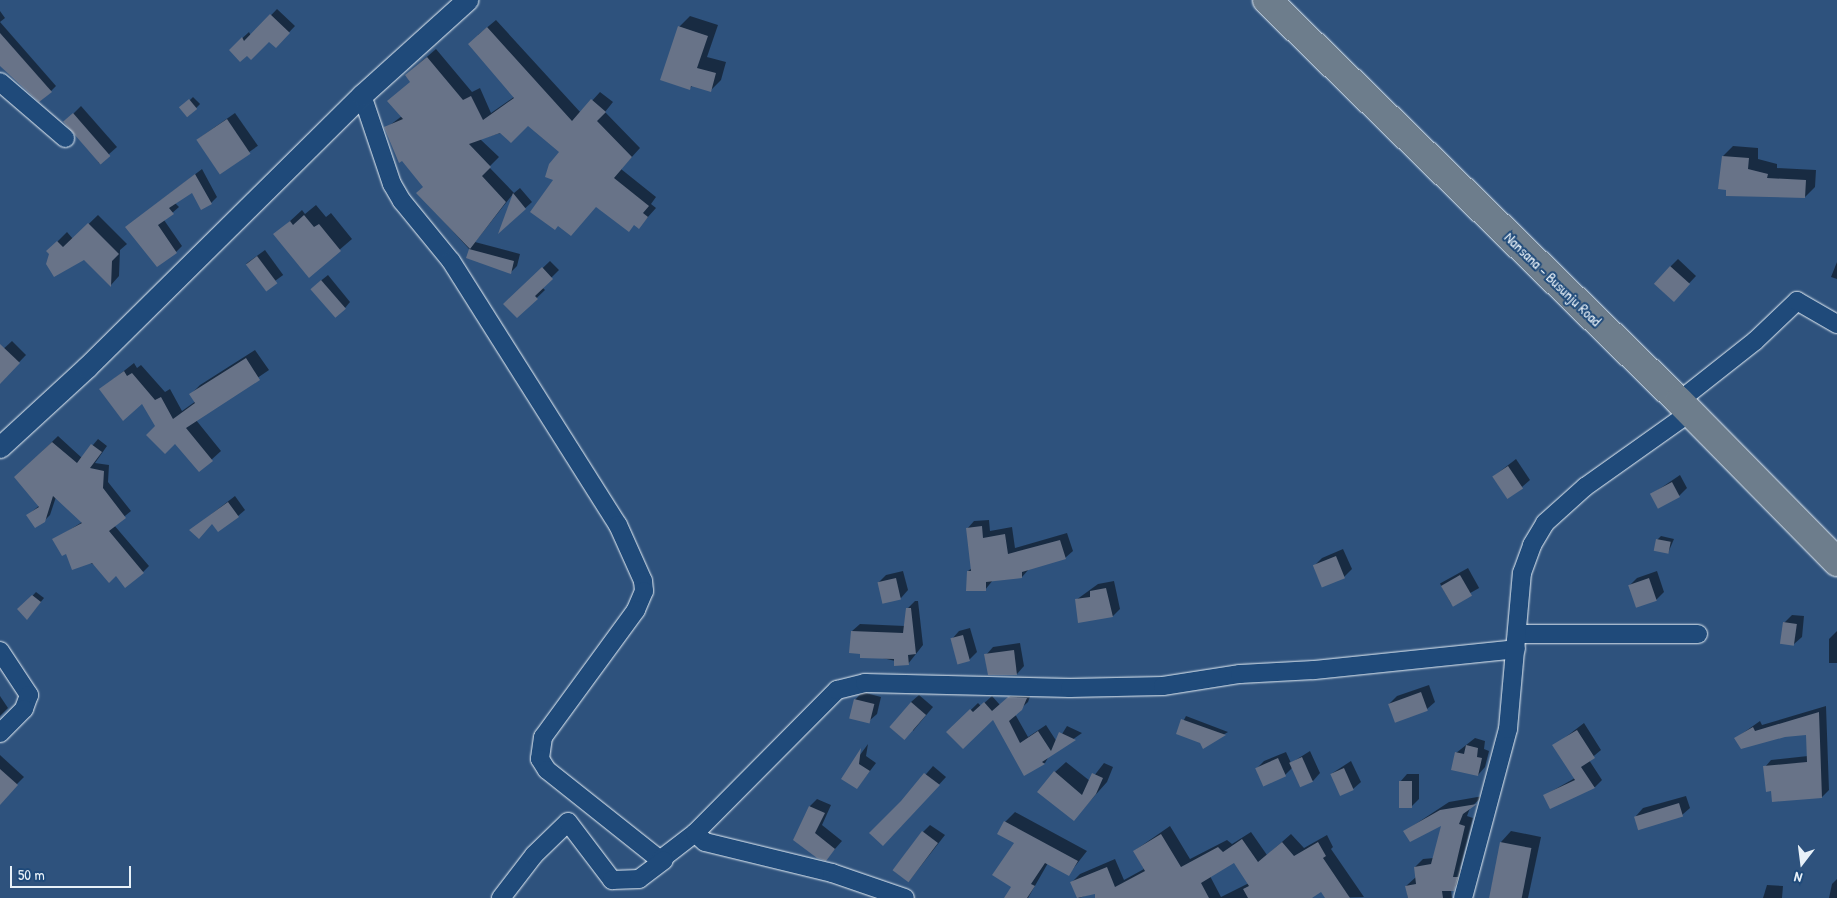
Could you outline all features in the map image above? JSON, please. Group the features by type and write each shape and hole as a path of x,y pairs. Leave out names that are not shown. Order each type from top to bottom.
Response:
{"main road":[{"name":"Nansana - Busunju Road","path":"1267,0 1684,407 1837,562"}],"street":[{"path":"0,447 87,366 362,95 467,0"},
{"path":"0,82 65,138"},
{"path":"362,95 392,184 402,201 451,261 618,525 643,581 644,591 636,610 543,736 540,760 547,770 654,857 664,860"},
{"path":"1463,898 1508,729 1522,573 1532,545 1545,523 1584,487 1684,407 1797,301 1837,324"},
{"path":"501,898 534,856 568,822 612,880 639,879 696,833 837,690 865,683 1070,688 1163,686 1240,674 1314,670 1517,642 1698,634"},
{"path":"0,651 29,695 24,709 0,733"},
{"path":"696,833 705,842 832,873 905,898"}],"building":[{"path":"270,14 290,33 276,48 269,42 251,60 247,56 240,62 229,50 242,37 244,41"},
{"path":"678,26 708,36 697,68 716,73 711,92 691,86 690,90 660,80"},
{"path":"487,27 572,121 591,99 606,112 597,121 632,157 614,178 649,206 643,213 648,217 639,229 634,225 629,232 596,207 571,236 558,226 555,230 530,212 553,180 545,177 549,164 559,152 528,126 511,143 500,133 469,144 491,167 482,176 506,202 470,249 416,193 423,187 402,161 399,163 384,127 403,119 387,101 410,82 405,75 427,57 463,100 471,96 483,120 514,98 468,44"},
{"path":"0,33 52,92 39,102 0,66"},
{"path":"189,99 197,109 187,117 179,107"},
{"path":"73,113 110,156 101,165 63,122"},
{"path":"227,119 250,154 220,175 196,140"},
{"path":"1722,156 1749,158 1748,169 1768,174 1767,178 1806,180 1805,198 1726,196 1726,190 1718,189"},
{"path":"195,174 212,204 201,210 192,193 169,208 174,214 158,225 177,253 157,267 125,227"},
{"path":"513,193 526,209 498,234"},
{"path":"304,215 314,227 319,224 341,251 309,278 273,234 290,221 293,225"},
{"path":"88,223 119,254 112,261 111,287 84,260 54,277 46,264 49,254 46,251 57,241 63,247"},
{"path":"469,249 514,261 511,274 466,258"},
{"path":"257,256 277,283 266,292 246,264"},
{"path":"1670,266 1690,284 1674,302 1654,284"},
{"path":"542,267 553,279 535,296 538,299 517,318 503,304"},
{"path":"321,280 346,309 335,318 310,289"},
{"path":"0,344 20,363 0,384"},
{"path":"246,358 260,380 186,428 213,461 199,472 175,444 165,454 146,435 155,426 142,404 123,421 99,389 124,371 127,376 132,373 155,400 161,397 173,419 195,403 189,394"},
{"path":"52,442 77,463 91,444 102,452 90,468 104,471 103,488 126,518 109,531 144,573 125,588 116,576 109,583 92,563 72,570 66,554 62,556 52,539 82,523 53,496 45,522 35,528 26,515 39,507 14,477"},
{"path":"1508,466 1523,488 1507,499 1492,477"},
{"path":"1672,482 1680,497 1658,509 1650,494"},
{"path":"228,502 239,517 218,532 212,524 199,539 189,530"},
{"path":"982,526 983,538 1005,534 1008,554 1060,540 1066,559 1022,572 1022,578 986,582 986,591 966,591 967,571 971,571 966,528"},
{"path":"1656,539 1671,542 1668,554 1654,551"},
{"path":"1336,556 1345,578 1322,588 1313,565"},
{"path":"1460,575 1472,596 1453,607 1441,586"},
{"path":"896,578 901,599 882,604 877,582"},
{"path":"1649,578 1657,601 1636,608 1628,585"},
{"path":"1106,588 1113,617 1078,623 1075,599 1090,597 1090,591"},
{"path":"32,595 41,602 27,620 17,609"},
{"path":"906,608 911,608 916,654 908,655 909,665 894,666 894,659 860,658 860,654 849,653 851,631 903,633"},
{"path":"1783,622 1797,624 1794,646 1780,644"},
{"path":"963,635 970,661 957,664 950,638"},
{"path":"1014,650 1017,675 988,675 984,654"},
{"path":"1421,692 1428,711 1395,723 1388,704"},
{"path":"1008,697 1027,698 1022,710 1009,721 1020,743 1038,731 1051,751 1059,732 1076,740 1042,762 1045,764 1024,776 993,720 963,749 946,732 970,709 973,712 984,702 992,711"},
{"path":"854,699 874,704 870,723 849,718"},
{"path":"911,702 926,715 904,740 889,727"},
{"path":"1819,712 1822,798 1772,802 1771,791 1766,792 1763,766 1807,762 1806,735 1785,737 1741,749 1734,738 1753,727 1755,731"},
{"path":"1181,719 1226,735 1203,749 1200,743 1176,734"},
{"path":"1577,730 1595,758 1581,767 1595,788 1550,809 1543,795 1575,780 1552,745"},
{"path":"1466,745 1478,748 1477,757 1482,758 1478,776 1451,770 1455,752 1464,754"},
{"path":"861,748 859,764 870,771 857,789 841,779"},
{"path":"1302,757 1313,782 1300,787 1289,763"},
{"path":"1278,758 1286,776 1263,786 1255,768"},
{"path":"1344,768 1354,790 1340,796 1330,774"},
{"path":"0,769 18,785 0,805"},
{"path":"1054,771 1082,795 1092,773 1103,778 1096,794 1074,821 1037,792"},
{"path":"924,773 940,785 883,846 869,833 901,801"},
{"path":"1399,781 1412,781 1412,808 1399,808"},
{"path":"1679,803 1683,816 1638,830 1634,817"},
{"path":"1477,804 1463,814 1459,824 1465,826 1453,877 1458,877 1454,891 1442,891 1443,898 1408,898 1405,886 1416,884 1414,867 1431,864 1441,826 1410,842 1403,831 1440,810"},
{"path":"809,806 825,813 815,833 835,849 826,861 817,858 793,840"},
{"path":"1004,821 1078,861 1069,876 1045,863 1031,884 1035,886 1027,898 1004,898 1011,887 992,875 1014,843 997,834"},
{"path":"922,831 938,843 908,882 893,870"},
{"path":"1161,834 1181,867 1218,847 1223,852 1242,839 1258,862 1282,842 1294,856 1318,842 1326,856 1323,858 1350,898 1325,898 1321,892 1312,898 1248,898 1243,889 1249,886 1234,863 1201,883 1209,898 1095,898 1095,894 1077,898 1070,882 1107,867 1115,887 1145,871 1133,851"},
{"path":"1500,842 1531,848 1522,898 1489,898"}]}
